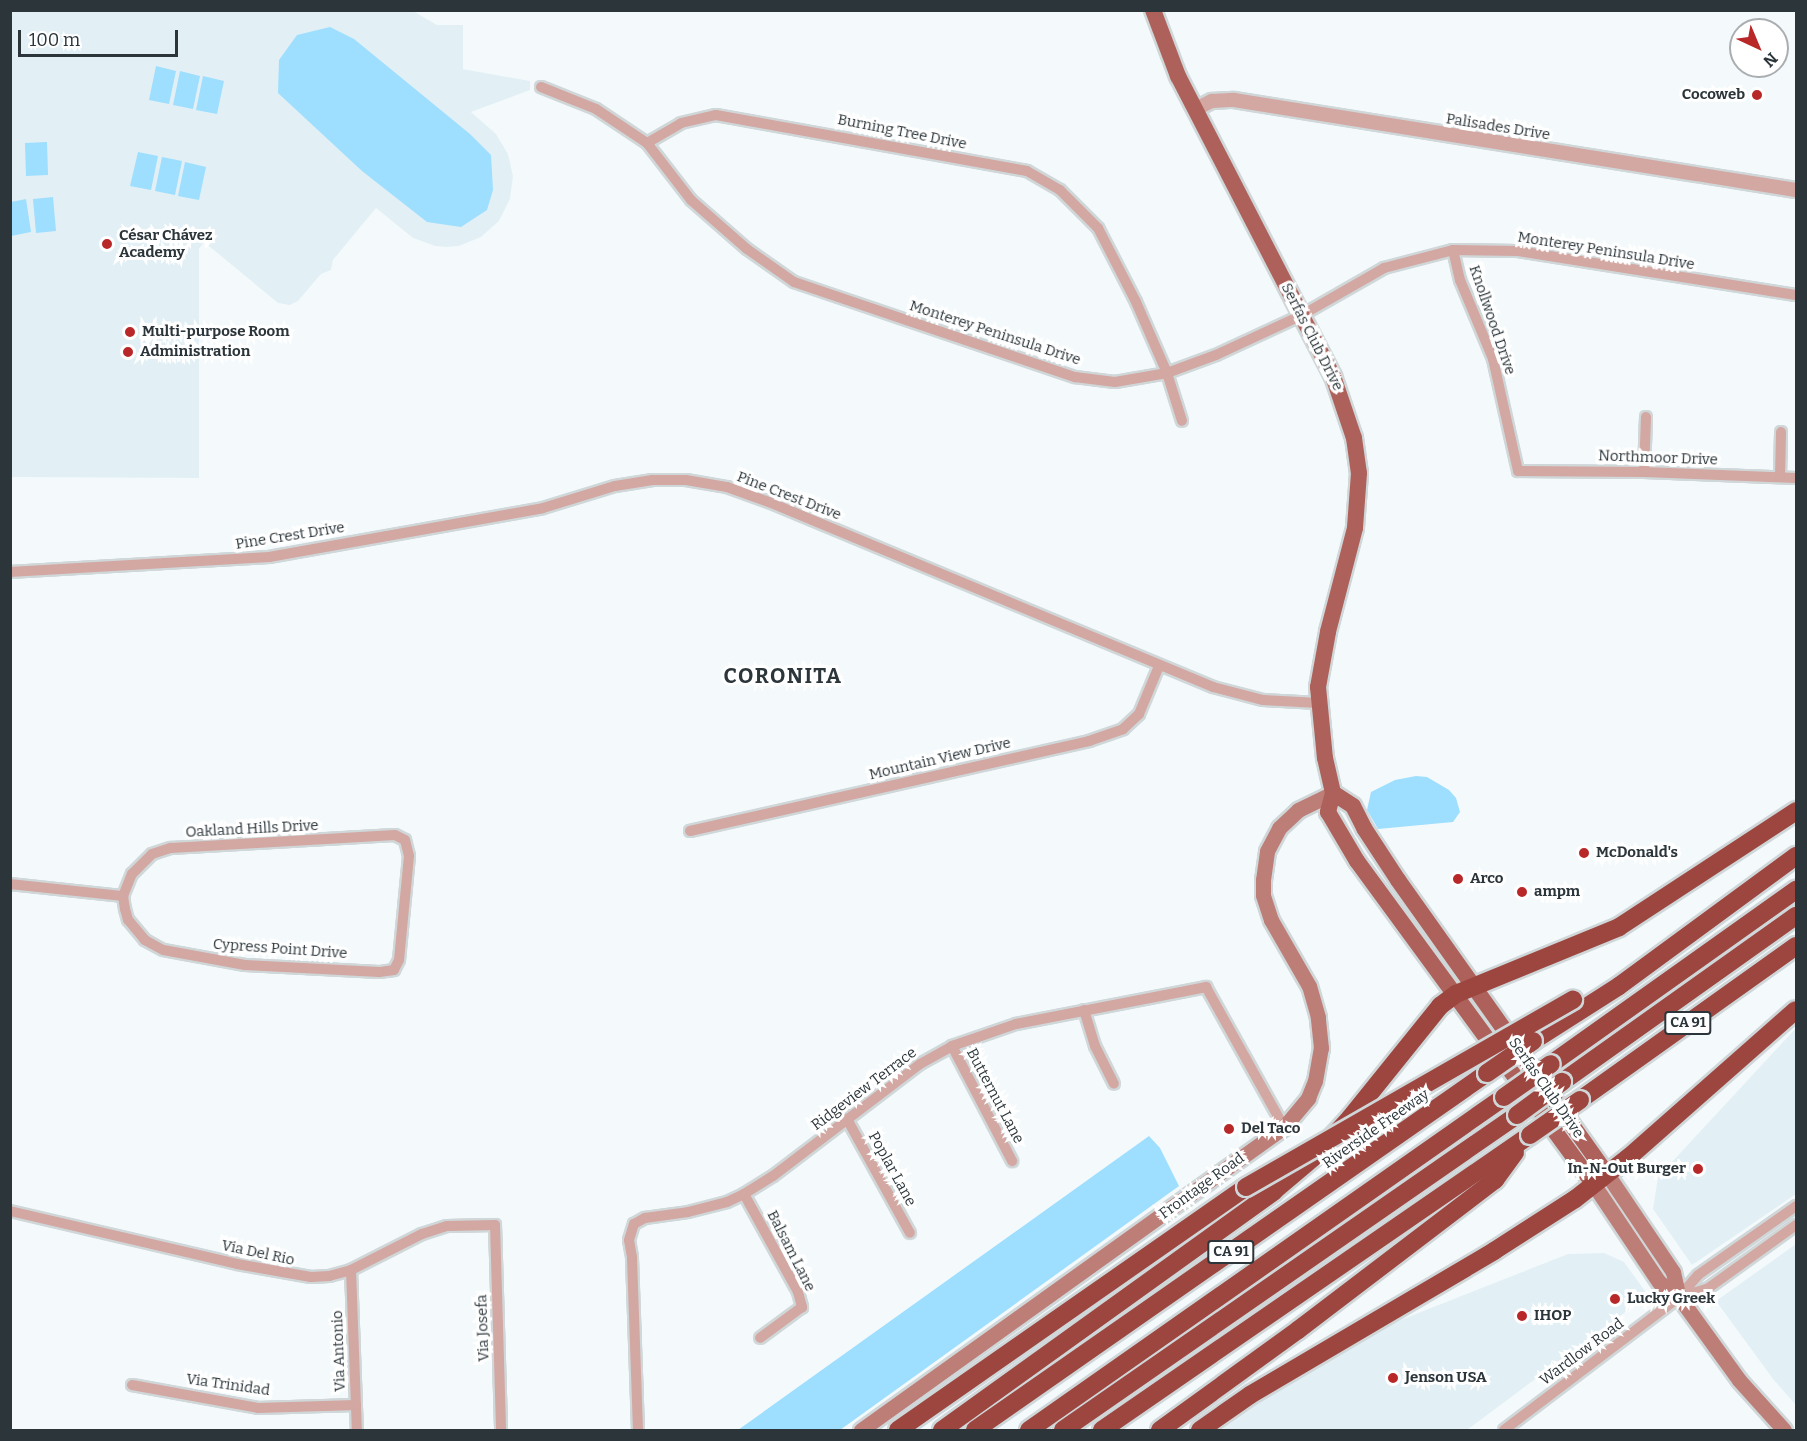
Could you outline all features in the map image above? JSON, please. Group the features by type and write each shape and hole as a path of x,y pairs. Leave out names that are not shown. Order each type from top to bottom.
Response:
{"highway":[{"path":"942,1431 1274,1191 1314,1157 1440,1006 1456,994 1619,927 1797,811"},
{"name":"Riverside Freeway","path":"975,1431 1533,1041 1619,986 1797,856"},
{"path":"1029,1431 1797,890"},
{"path":"1063,1431 1517,1115 1797,916"},
{"name":"CA 91","path":"1102,1431 1526,1138 1797,946"},
{"path":"898,1431 1246,1187 1573,1000 1619,986"},
{"path":"1200,1431 1250,1395 1494,1251 1600,1180 1797,1010"},
{"path":"1160,1431 1298,1330 1495,1180 1526,1138"}],"main road":[{"name":"Serfas Club Drive","path":"1153,10 1167,52 1334,376 1354,438 1359,473 1355,528 1328,632 1318,703 1325,758 1334,793 1328,812 1356,861 1600,1180"},
{"name":"Serfas Club Drive","path":"1334,793 1353,806 1364,828 1398,880 1474,986 1600,1180 1659,1282 1679,1297 1739,1380 1784,1431"},
{"name":"Frontage Road","path":"861,1431 1284,1127 1308,1098 1315,1081 1321,1048 1318,1017 1309,986 1271,920 1263,895 1265,864 1272,838 1288,818 1309,804 1334,793"}],"street":[{"path":"541,87 596,110 647,143"},
{"name":"Palisades Drive","path":"1196,109 1217,100 1243,102 1797,190"},
{"name":"Burning Tree Drive","path":"647,143 681,123 716,115 1027,171 1060,190 1098,228 1136,302 1167,373 1182,421"},
{"name":"Monterey Peninsula Drive","path":"647,143 691,200 747,249 794,282 1075,376 1115,382 1167,373 1216,355 1302,315 1384,268 1453,250 1518,251 1797,295"},
{"name":"Knollwood Drive","path":"1453,250 1460,280 1493,359 1518,471"},
{"path":"1644,472 1646,417"},
{"path":"1780,477 1781,432"},
{"name":"Northmoor Drive","path":"1518,471 1644,472 1797,478"},
{"name":"Pine Crest Drive","path":"10,572 269,558 543,508 615,486 653,480 686,480 727,487 769,502 1159,666 1238,696 1263,700 1318,703"},
{"name":"Mountain View Drive","path":"690,831 1089,741 1123,729 1139,714 1159,666"},
{"name":"Oakland Hills Drive","path":"123,896 132,874 141,863 152,854 171,848 395,835 405,840 409,856 399,960 394,970"},
{"path":"10,884 123,896"},
{"name":"Cypress Point Drive","path":"123,896 128,920 145,940 163,950 245,964 380,972 394,970"},
{"name":"Ridgeview Terrace","path":"638,1431 632,1257 629,1240 634,1224 645,1218 688,1212 727,1202 744,1194 773,1176 920,1064 952,1046 1016,1024 1206,987 1284,1127"},
{"path":"1084,1010 1095,1046 1114,1084"},
{"name":"Butternut Lane","path":"952,1046 1012,1161"},
{"name":"Poplar Lane","path":"847,1119 910,1233"},
{"name":"Balsam Lane","path":"744,1194 798,1292 802,1307 760,1338"},
{"name":"Wardlow Road","path":"1504,1431 1679,1297 1698,1275 1797,1206"},
{"name":"Via Del Rio","path":"10,1211 294,1276 329,1276 351,1270 422,1234 447,1226 495,1225"},
{"name":"Via Josefa","path":"495,1225 501,1431"},
{"name":"Wardlow Road","path":"1679,1297 1707,1289 1797,1225"},
{"name":"Via Antonio","path":"351,1270 357,1431"},
{"name":"Via Trinidad","path":"132,1385 258,1408 356,1405"}],"shaded area":[{"name":"César Chávez Academy","path":"11,11 413,11 437,25 463,25 463,69 530,81 530,90 471,112 496,134 508,154 513,176 510,199 499,221 481,237 459,246 447,247 435,246 413,238 376,208 333,260 331,270 321,274 298,301 290,305 278,303 204,242 199,249 199,478 11,477"},
{"path":"330,27 354,39 470,134 491,155 493,190 487,210 461,227 427,222 362,171 278,93 279,60 297,35"},
{"path":"156,66 176,71 169,104 149,100"},
{"path":"180,71 200,76 193,109 173,105"},
{"path":"203,76 224,81 217,114 196,110"},
{"path":"47,142 48,175 26,176 25,143"},
{"path":"138,152 158,156 151,190 130,186"},
{"path":"162,157 182,161 175,195 155,191"},
{"path":"185,162 206,167 199,200 178,196"},
{"path":"53,197 56,231 36,233 33,199"},
{"path":"26,199 31,232 11,236 11,202"},
{"path":"1416,776 1427,777 1449,790 1456,798 1460,812 1453,822 1378,829 1367,810 1371,792 1395,780"},
{"path":"1796,1028 1796,1194 1692,1265 1653,1209 1658,1177"},
{"path":"1149,1136 1160,1148 1179,1186 840,1430 738,1430"},
{"path":"1796,1244 1796,1405 1773,1379 1716,1301"},
{"path":"1604,1253 1624,1262 1645,1291 1643,1299 1467,1430 1221,1430 1279,1389 1393,1323 1568,1254"}],"place":[{"name":"Cocoweb","path":"1757,95"},
{"name":"César Chávez Academy","path":"107,244"},
{"name":"Multi-purpose Room","path":"130,332"},
{"name":"Administration","path":"128,352"},
{"name":"McDonald's","path":"1584,853"},
{"name":"Arco","path":"1458,879"},
{"name":"ampm","path":"1522,892"},
{"name":"Del Taco","path":"1229,1129"},
{"name":"In-N-Out Burger","path":"1698,1169"},
{"name":"Lucky Greek","path":"1615,1299"},
{"name":"IHOP","path":"1522,1316"},
{"name":"Jenson USA","path":"1393,1378"}],"district":[{"name":"CORONITA","path":"783,676"}]}
